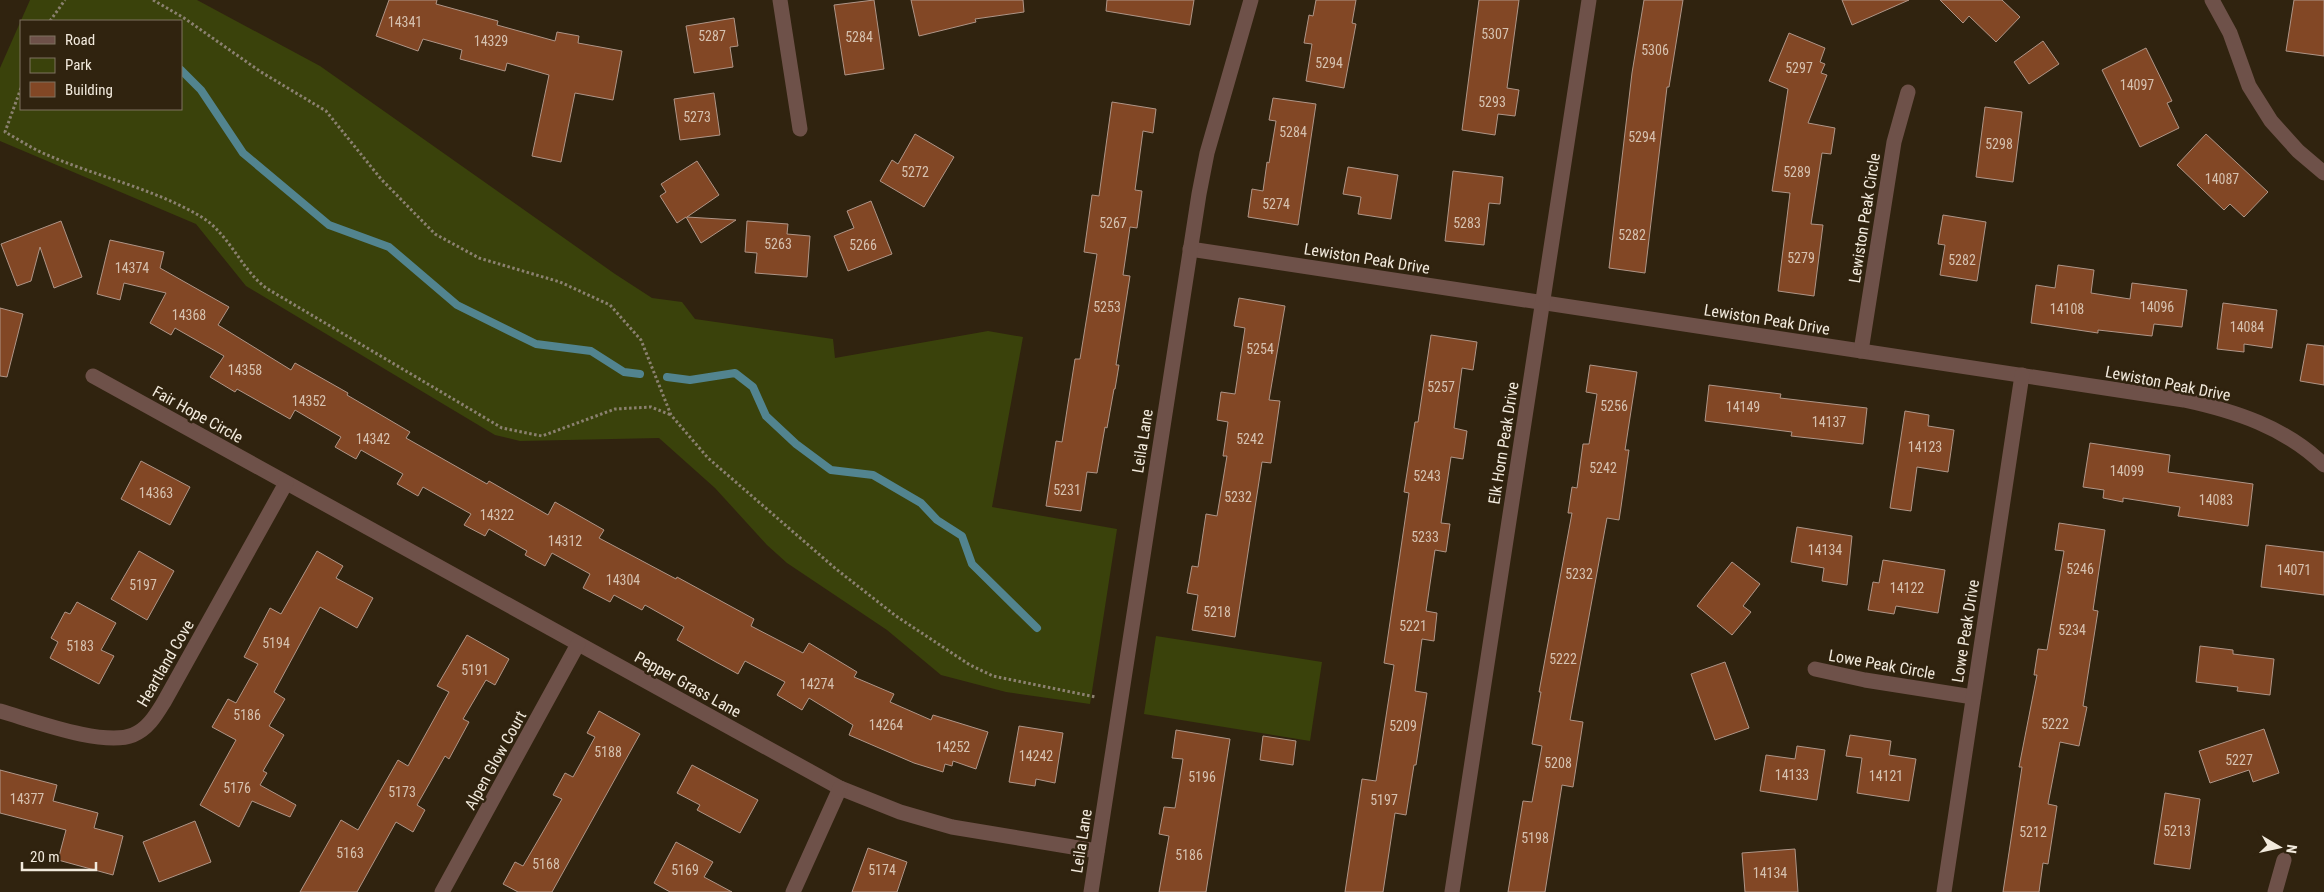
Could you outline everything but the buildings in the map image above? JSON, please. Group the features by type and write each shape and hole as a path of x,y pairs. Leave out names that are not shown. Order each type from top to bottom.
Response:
{"street":[{"path":"780,0 800,128"},
{"name":"Leila Lane","path":"1091,892 1190,249 1207,153 1251,0"},
{"name":"Elk Horn Peak Drive","path":"1452,892 1588,0"},
{"path":"2212,0 2230,33 2249,86 2271,121 2298,151 2324,173"},
{"name":"Lewiston Peak Circle","path":"1861,351 1894,142 1908,92"},
{"name":"Lewiston Peak Drive","path":"1190,249 2022,375 2221,408 2256,420 2287,436 2324,465"},
{"name":"Lowe Peak Drive","path":"1944,892 2022,375"},
{"name":"Fair Hope Circle","path":"93,376 286,483"},
{"name":"Pepper Grass Lane","path":"286,483 840,788 900,812 952,827 1097,851"},
{"name":"Heartland Cove","path":"0,711 102,738 132,735 146,726 164,702 286,483"},
{"name":"Alpen Glow Court","path":"442,892 578,644"},
{"name":"Lowe Peak Circle","path":"1814,669 1865,680 1973,697"},
{"path":"793,892 840,788"},
{"path":"2275,892 2284,860"}],"path":[{"path":"51,20 65,0"},
{"path":"153,0 184,18 261,72 326,111 381,179 435,234 479,258 560,282 610,305 642,340 671,415 708,458 836,569 896,616 970,665 993,676 1096,697"},
{"path":"20,91 5,132 44,153 151,194 199,216 219,231 250,273 266,288 502,428 542,436 615,409 651,407 671,415"}],"green space":[{"path":"30,0 197,0 320,66 615,274 652,298 682,302 695,319 833,339 835,358 988,331 1023,337 992,507 1117,529 1090,704 1006,692 941,675 887,630 787,563 767,545 715,488 659,438 520,441 495,435 246,286 196,224 0,141 0,68 20,23 20,110 182,110 182,20 21,20"},
{"path":"1156,636 1322,662 1310,741 1144,714"}],"waterway":[{"path":"182,71 201,90 243,153 329,225 389,247 457,305 536,344 591,351 624,372 640,374"},
{"path":"667,377 690,380 735,373 753,387 766,416 796,444 831,470 873,475 921,503 937,520 962,536 972,564 1037,628"}]}
